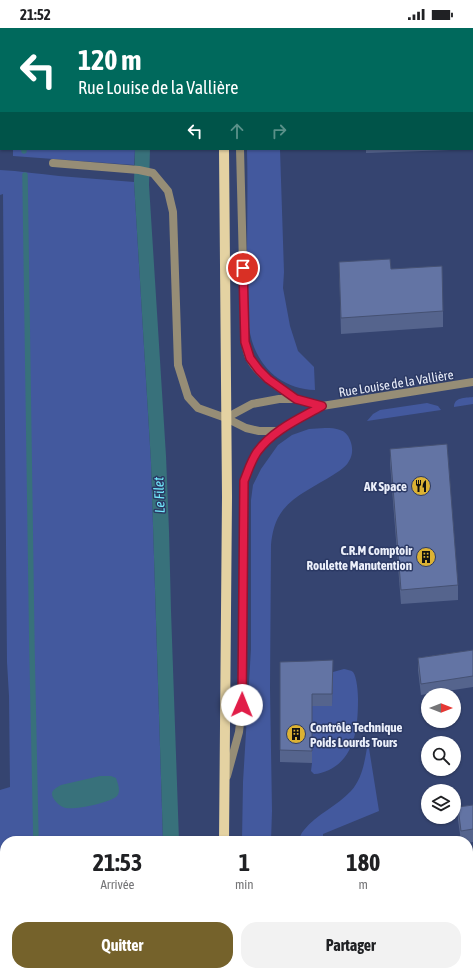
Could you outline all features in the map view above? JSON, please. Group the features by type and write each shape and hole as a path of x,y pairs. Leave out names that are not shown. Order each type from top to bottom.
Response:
{"main road":[{"path":"224,150 228,496 224,836"}],"street":[{"name":"Rue Louise de la Vallière","path":"240,150 245,342 250,358 259,370 268,379 296,399"},
{"path":"53,163 139,170 153,173 168,191 173,212 178,365 188,398 198,408 226,418 246,428 259,431 278,431"},
{"name":"Rue Louise de la Vallière","path":"225,782 239,732 242,705 244,481 257,452 278,431 322,406 473,382"},
{"name":"Rue Louise de la Vallière","path":"226,418 252,404 279,399 296,399 322,406"}],"shaded area":[{"path":"13,150 135,150 134,165 13,156"},
{"path":"247,150 280,150 284,272 283,288 290,326 298,351 314,367 315,390 295,387 278,378 264,365 254,347 249,328 247,296"},
{"path":"0,170 134,182 151,462 163,836 0,836 0,790 10,787 7,662 3,194 0,195"},
{"path":"473,397 473,404 454,407 456,401 463,398"},
{"path":"427,403 438,406 441,410 367,421 373,414 380,410"},
{"path":"325,428 343,431 348,436 351,443 352,454 348,463 342,469 288,504 280,514 274,527 271,545 271,836 242,836 243,782 251,649 251,500 253,485 261,469 278,445 292,435 309,429"},
{"path":"344,669 353,672 357,685 357,719 354,739 345,757 338,764 329,770 314,774 311,771 312,706 331,706 333,672"},
{"path":"368,742 379,811 323,834 323,836 300,836 309,824 351,791 361,774"}],"water":[{"name":"Le Filet","path":"135,150 150,150 149,185 166,456 179,836 163,836 151,462 134,182"},
{"path":"100,776 111,776 116,778 119,790 117,796 113,799 84,807 64,808 53,798 52,793 61,785"}],"building":[{"path":"390,259 391,269 442,266 443,311 341,318 339,262"},
{"path":"447,444 458,585 401,590 390,449"},
{"path":"473,650 473,676 421,684 418,658"},
{"name":"Contrôle Technique Poids Lourds Tours","path":"333,660 332,694 312,694 312,751 280,750 280,662"},
{"path":"473,805 473,829 461,831 461,807"}],"waterway":[{"path":"25,175 36,836"}],"place":[{"name":"AK Space","path":"421,486"},
{"name":"C.R.M Comptoir Roulette Manutention","path":"426,557"},
{"name":"Contrôle Technique Poids Lourds Tours","path":"296,734"}],"route":[{"path":"242,705 244,481 257,452 270,438 278,431 322,406 296,399 268,379 250,358 245,342 243,268"}]}
